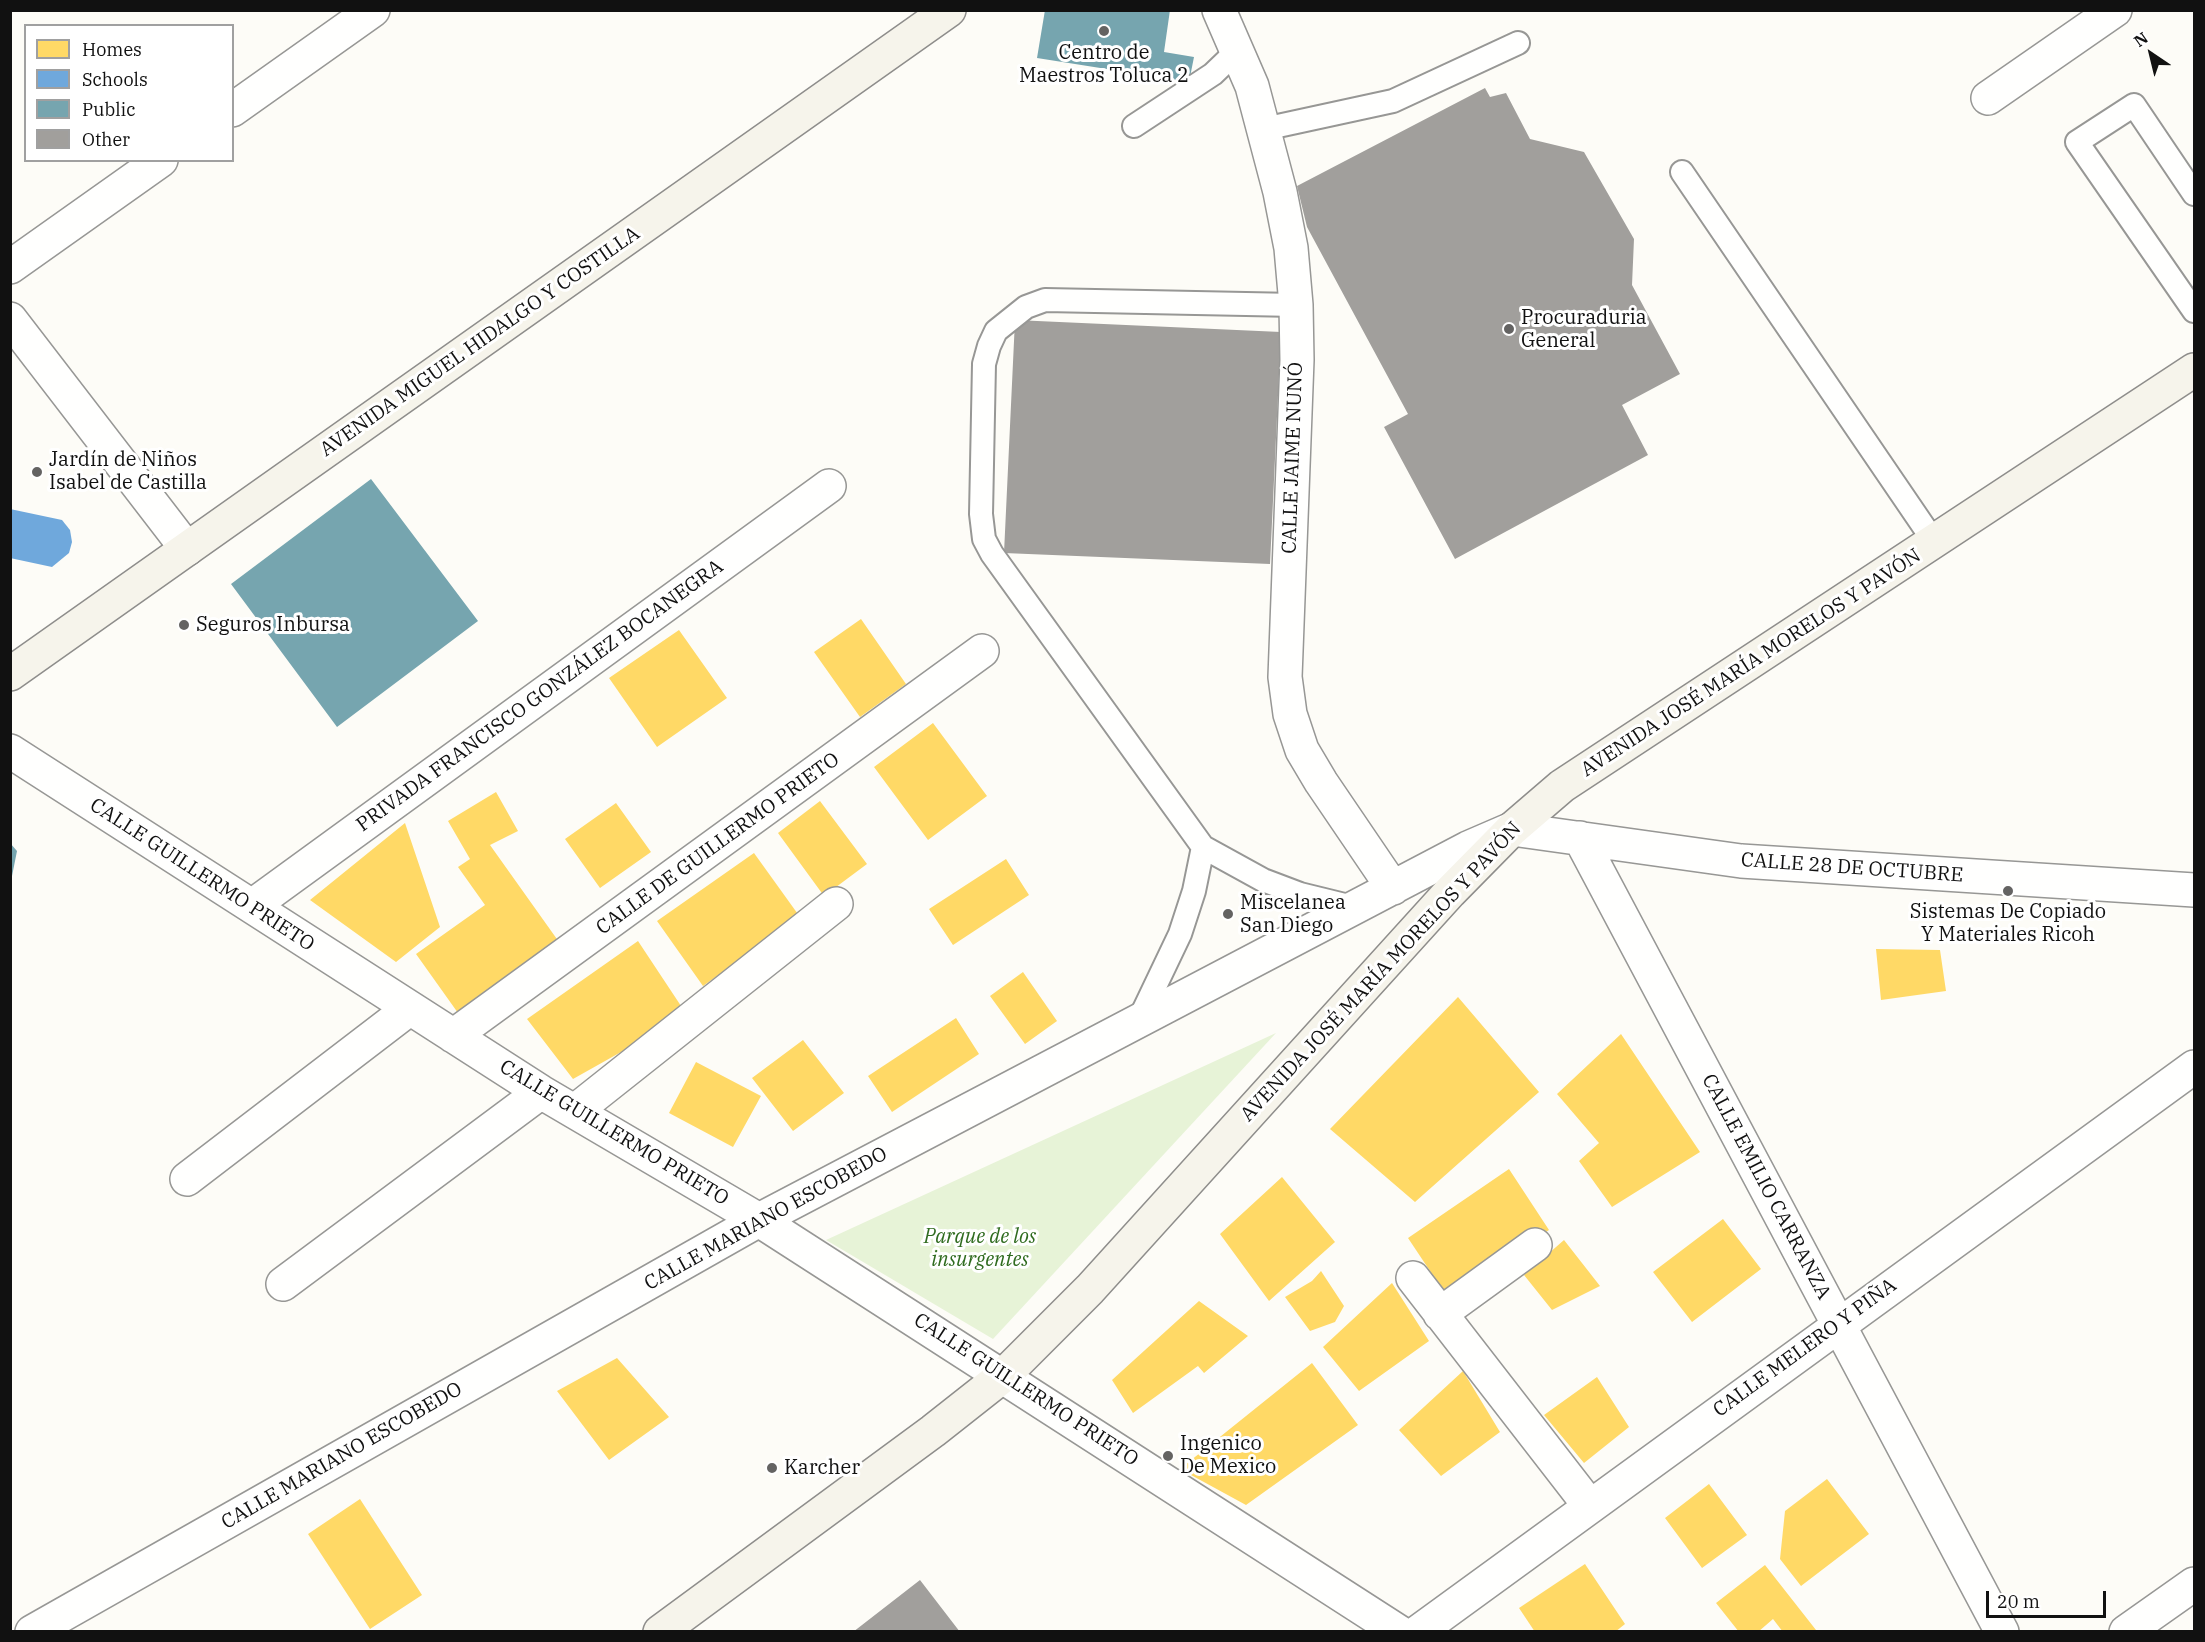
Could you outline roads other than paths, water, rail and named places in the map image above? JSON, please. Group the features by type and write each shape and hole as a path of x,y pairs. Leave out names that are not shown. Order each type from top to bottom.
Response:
{"main road":[{"name":"AVENIDA MIGUEL HIDALGO Y COSTILLA","path":"10,674 949,10"},
{"name":"AVENIDA JOSÉ MARÍA MORELOS Y PAVÓN","path":"660,1632 933,1431 1004,1375 1090,1289 1450,892 1512,828 1562,786 1935,543 2194,370"}],"street":[{"path":"234,109 373,10"},
{"name":"CALLE JAIME NUNÓ","path":"1219,10 1238,50 1264,129 1291,249 1296,305 1297,360 1285,678 1290,714 1302,750 1393,888"},
{"path":"1988,98 2115,10"},
{"path":"10,267 158,162"},
{"path":"10,319 188,549"},
{"name":"PRIVADA FRANCISCO GONZÁLEZ BOCANEGRA","path":"252,906 829,486"},
{"name":"CALLE DE GUILLERMO PRIETO","path":"453,1036 982,651"},
{"name":"CALLE GUILLERMO PRIETO","path":"10,751 541,1092 759,1220 1004,1375 1400,1632"},
{"name":"CALLE MARIANO ESCOBEDO","path":"32,1632 759,1220 1512,828"},
{"name":"CALLE 28 DE OCTUBRE","path":"1512,828 1741,861 2194,890"},
{"name":"CALLE EMILIO CARRANZA","path":"1580,838 2002,1632"},
{"path":"575,1111 836,904"},
{"path":"187,1179 409,1009"},
{"name":"CALLE MELERO Y PIÑA","path":"1418,1632 1838,1324 2191,1077"},
{"path":"283,1284 541,1092"},
{"path":"1440,1314 1535,1245"},
{"path":"1413,1278 1589,1505"},
{"path":"2126,1632 2194,1584"}],"lane":[{"path":"1264,129 1393,101 1518,43"},
{"path":"1134,126 1206,79 1238,50"},
{"path":"2194,194 2134,105 2077,142 2194,311"},
{"path":"1682,172 1935,543"},
{"path":"1296,305 1045,300 1026,307 996,332 984,364 981,514 984,538 1003,569 1203,847 1263,880 1300,894 1357,908"},
{"path":"1138,1022 1179,934 1194,891 1203,847"}],"place":[{"name":"Centro de Maestros Toluca 2","path":"1104,31"},
{"name":"Procuraduria General","path":"1509,329"},
{"name":"Jardín de Niños Isabel de Castilla","path":"37,472"},
{"name":"Seguros Inbursa","path":"184,625"},
{"name":"Sistemas De Copiado Y Materiales Ricoh","path":"2008,891"},
{"name":"Miscelanea San Diego","path":"1228,914"},
{"name":"Ingenico De Mexico","path":"1168,1456"},
{"name":"Karcher","path":"772,1468"}],"park label":[{"name":"Parque de los insurgentes","path":"980,1248"}]}
